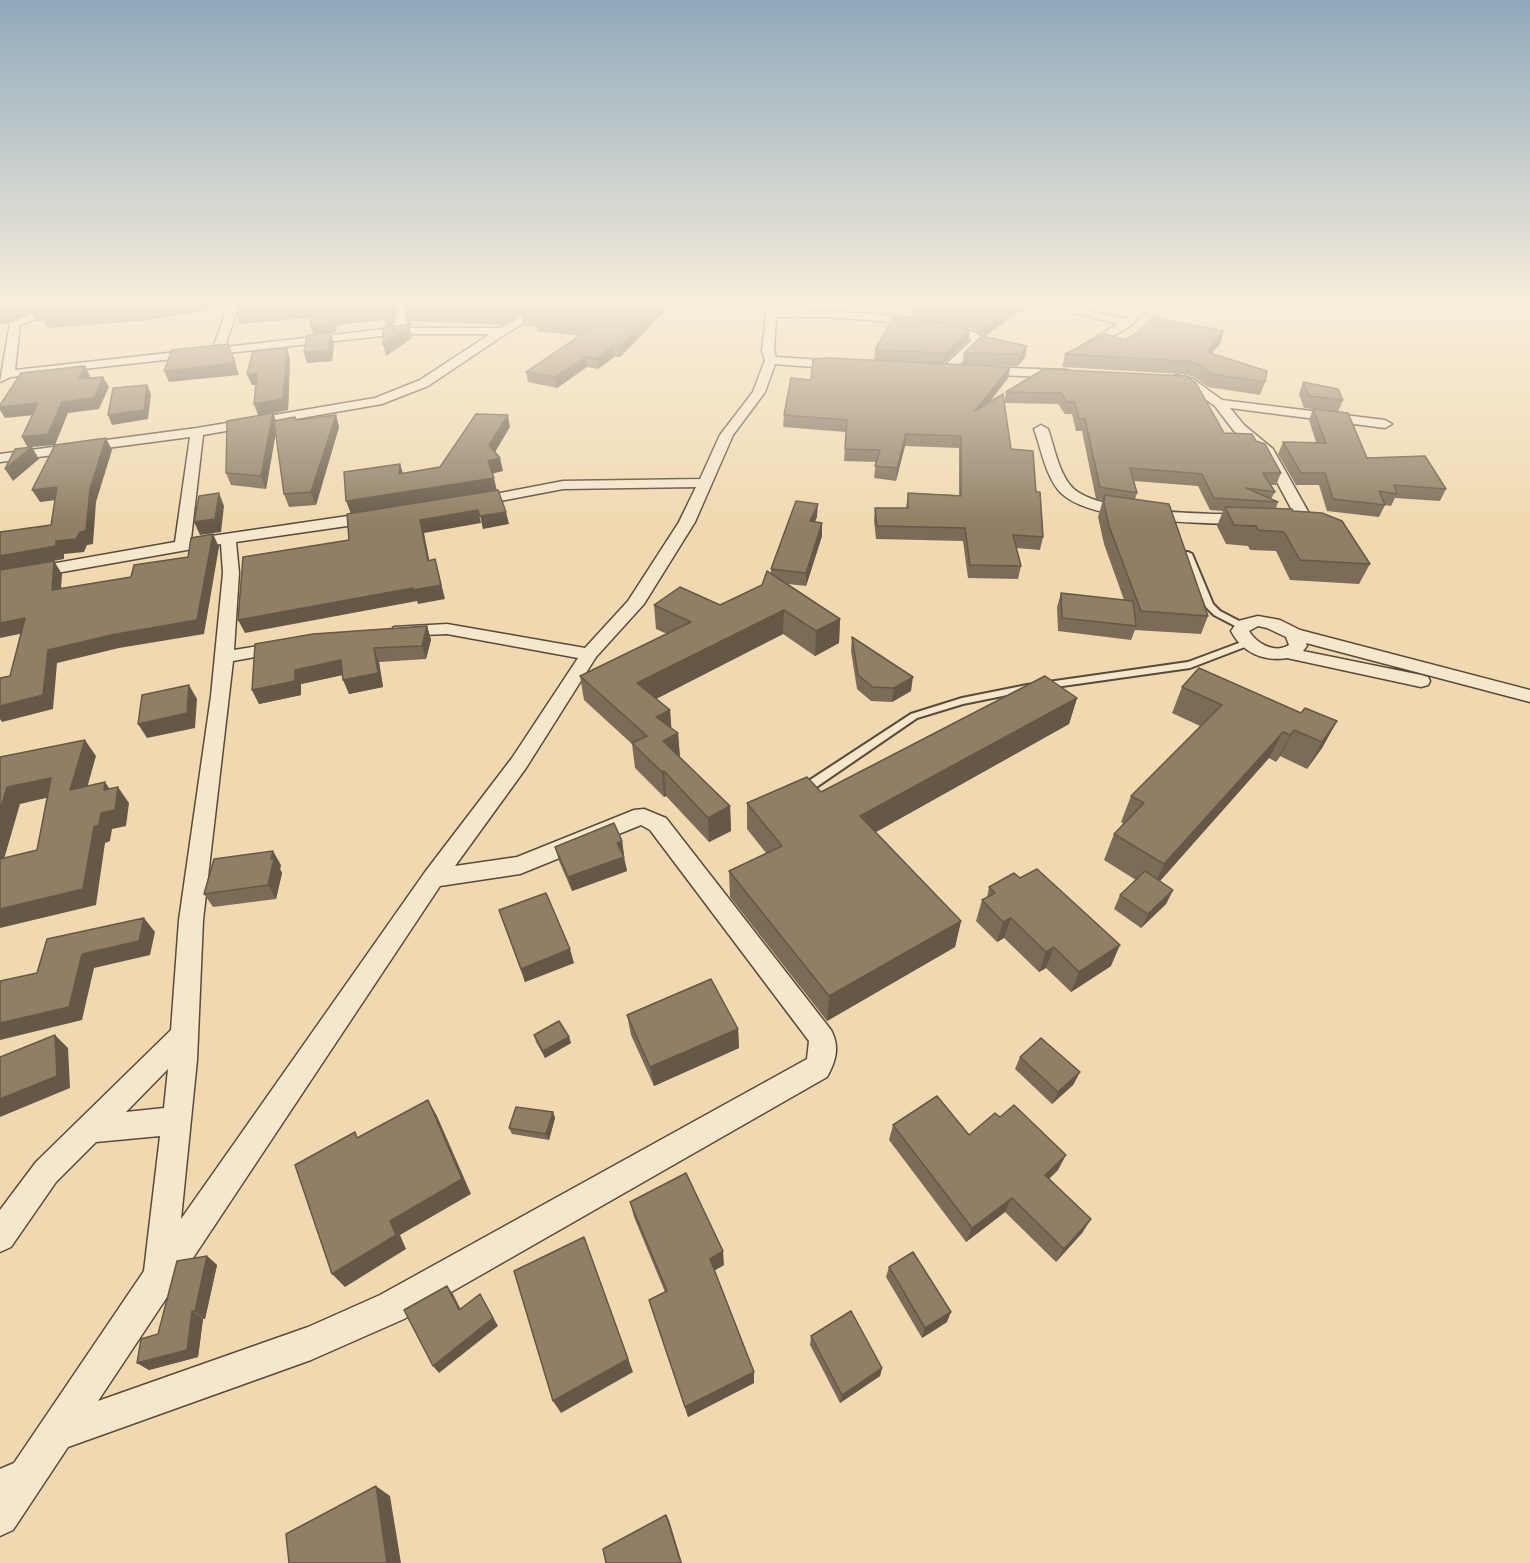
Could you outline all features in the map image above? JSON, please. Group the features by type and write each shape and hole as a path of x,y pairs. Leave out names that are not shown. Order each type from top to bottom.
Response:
{"street":[{"path":"0,458 197,432 378,400 432,379"},
{"path":"0,1517 14,1482 56,1433 159,1278 433,878 519,763 589,654 635,604 687,522 727,435 759,392 764,379"},
{"path":"1041,429 1065,489 1082,502 1116,510 1269,522 1298,519 1302,515 1268,452 1239,428 1219,404 1189,382 1168,379"},
{"path":"1219,404 1385,424"},
{"path":"182,545 197,432"},
{"path":"462,504 562,485 706,483"},
{"path":"0,578 182,545 392,515"},
{"path":"159,1278 184,1035 191,920 221,696 231,573 228,539"},
{"path":"1530,696 1294,634 1277,624 1257,621 1245,635 1266,652 1287,653 1483,693 1530,705"},
{"path":"387,633 447,629 589,654"},
{"path":"1287,653 1298,646 1298,640 1294,634"},
{"path":"224,657 298,645"},
{"path":"56,1433 311,1343 392,1307 817,1068 823,1058 822,1038 658,824 644,817 634,818 520,865 433,878"},
{"path":"0,1236 46,1172 184,1035"},
{"path":"89,1129 176,1121"}],"lane":[{"path":"808,787 914,716 962,701 1027,688 1190,665 1245,635 1209,605 1188,554"}],"building":[{"path":"17,379 102,379 94,398 62,402 48,434 22,437 38,403 0,407"},
{"path":"256,379 285,379 283,399 254,404"},
{"path":"791,379 1001,379 975,411 1003,394 1011,449 1033,451 1036,492 1040,492 1043,537 1013,535 1021,566 970,565 965,528 877,526 875,508 908,508 908,493 961,496 961,436 906,434 897,468 875,466 880,450 845,449 847,420 784,415"},
{"path":"1028,379 1190,379 1196,383 1224,433 1252,434 1256,441 1265,444 1281,473 1263,473 1275,492 1246,488 1278,502 1214,498 1202,474 1130,468 1137,493 1100,487 1085,419 1079,419 1075,402 1068,402 1061,393 1006,392"},
{"path":"1245,379 1266,379 1265,382"},
{"path":"1303,382 1338,389 1343,400 1309,396"},
{"path":"147,385 144,410 108,415 113,388"},
{"path":"1313,409 1348,413 1367,458 1425,456 1446,489 1394,485 1397,494 1379,491 1385,505 1333,499 1325,473 1301,473 1283,442 1326,443"},
{"path":"273,413 261,476 226,473 227,421"},
{"path":"476,414 508,415 489,445 500,458 488,461 494,478 346,501 344,472 400,464 399,474 440,467"},
{"path":"336,415 311,492 284,494 274,421 295,417 296,420"},
{"path":"106,438 90,489 86,531 80,532 76,539 56,541 56,546 0,556 0,532 51,525 57,487 32,490 55,445"},
{"path":"32,447 5,469 15,449"},
{"path":"498,490 506,512 480,516 478,510 420,520 428,561 435,559 441,585 414,590 413,588 238,620 243,557 349,540 347,514"},
{"path":"219,493 215,519 194,522 199,496"},
{"path":"1104,495 1169,504 1208,616 1141,611 1109,526"},
{"path":"796,501 818,504 810,521 822,523 806,573 771,569"},
{"path":"1225,507 1292,509 1293,511 1322,513 1342,521 1370,564 1300,560 1284,532 1258,530 1256,526 1234,525"},
{"path":"213,534 197,620 111,635 48,650 43,695 0,706 0,678 10,676 25,618 0,623 0,570 54,561 52,590 131,577 134,565 188,557 191,538"},
{"path":"767,571 840,619 816,631 784,610 637,683 670,710 656,717 678,733 663,741 730,806 708,818 664,771 662,772 632,743 647,736 580,676 691,622 654,605 680,587 720,605 762,585"},
{"path":"1061,593 1133,601 1136,626 1062,618"},
{"path":"427,626 422,646 374,648 378,673 343,680 341,660 295,670 295,681 252,690 255,644 313,634"},
{"path":"852,637 913,677 894,688 873,687 858,675"},
{"path":"1199,668 1301,713 1305,708 1337,721 1322,742 1294,730 1290,735 1283,732 1164,864 1114,834 1144,803 1131,796 1222,705 1182,687"},
{"path":"1045,676 1077,698 860,816 961,921 829,996 729,871 782,846 747,803 807,777 821,792"},
{"path":"189,685 187,713 138,724 142,695"},
{"path":"85,740 70,790 105,782 104,790 118,787 115,810 101,813 99,825 94,827 83,889 0,909 0,859 37,850 51,778 7,787 0,811 0,757"},
{"path":"614,823 622,841 617,843 624,857 568,877 555,847"},
{"path":"273,851 271,859 274,859 268,885 204,894 214,859"},
{"path":"1037,869 1120,945 1079,972 1054,947 1046,952 1011,918 1003,922 982,900 995,893 989,887 1014,873 1020,878"},
{"path":"1145,871 1173,890 1148,914 1120,895"},
{"path":"546,893 570,949 521,969 499,910"},
{"path":"144,918 139,941 82,954 69,1007 0,1023 0,981 37,973 47,939"},
{"path":"711,979 738,1029 650,1067 627,1015"},
{"path":"559,1021 569,1037 543,1051 534,1035"},
{"path":"55,1035 57,1076 0,1099 0,1057"},
{"path":"1041,1038 1080,1072 1058,1092 1020,1057"},
{"path":"937,1096 969,1135 995,1113 1000,1117 1014,1105 1066,1155 1045,1175 1091,1219 1064,1249 1012,1198 972,1228 893,1125"},
{"path":"428,1100 462,1179 390,1221 396,1235 332,1274 295,1165 355,1132 357,1138"},
{"path":"516,1107 553,1112 546,1134 509,1128"},
{"path":"686,1173 723,1251 710,1259 754,1372 685,1407 649,1300 667,1291 630,1202"},
{"path":"584,1237 628,1359 553,1401 514,1271"},
{"path":"913,1252 951,1312 925,1328 889,1267"},
{"path":"207,1256 195,1311 192,1311 187,1350 137,1363 141,1339 158,1334 177,1261"},
{"path":"447,1286 459,1310 480,1294 493,1318 433,1366 404,1310"},
{"path":"851,1311 882,1368 842,1395 811,1336"},
{"path":"376,1486 387,1563 289,1563 286,1534"},
{"path":"666,1515 681,1563 606,1563 603,1549"}]}
